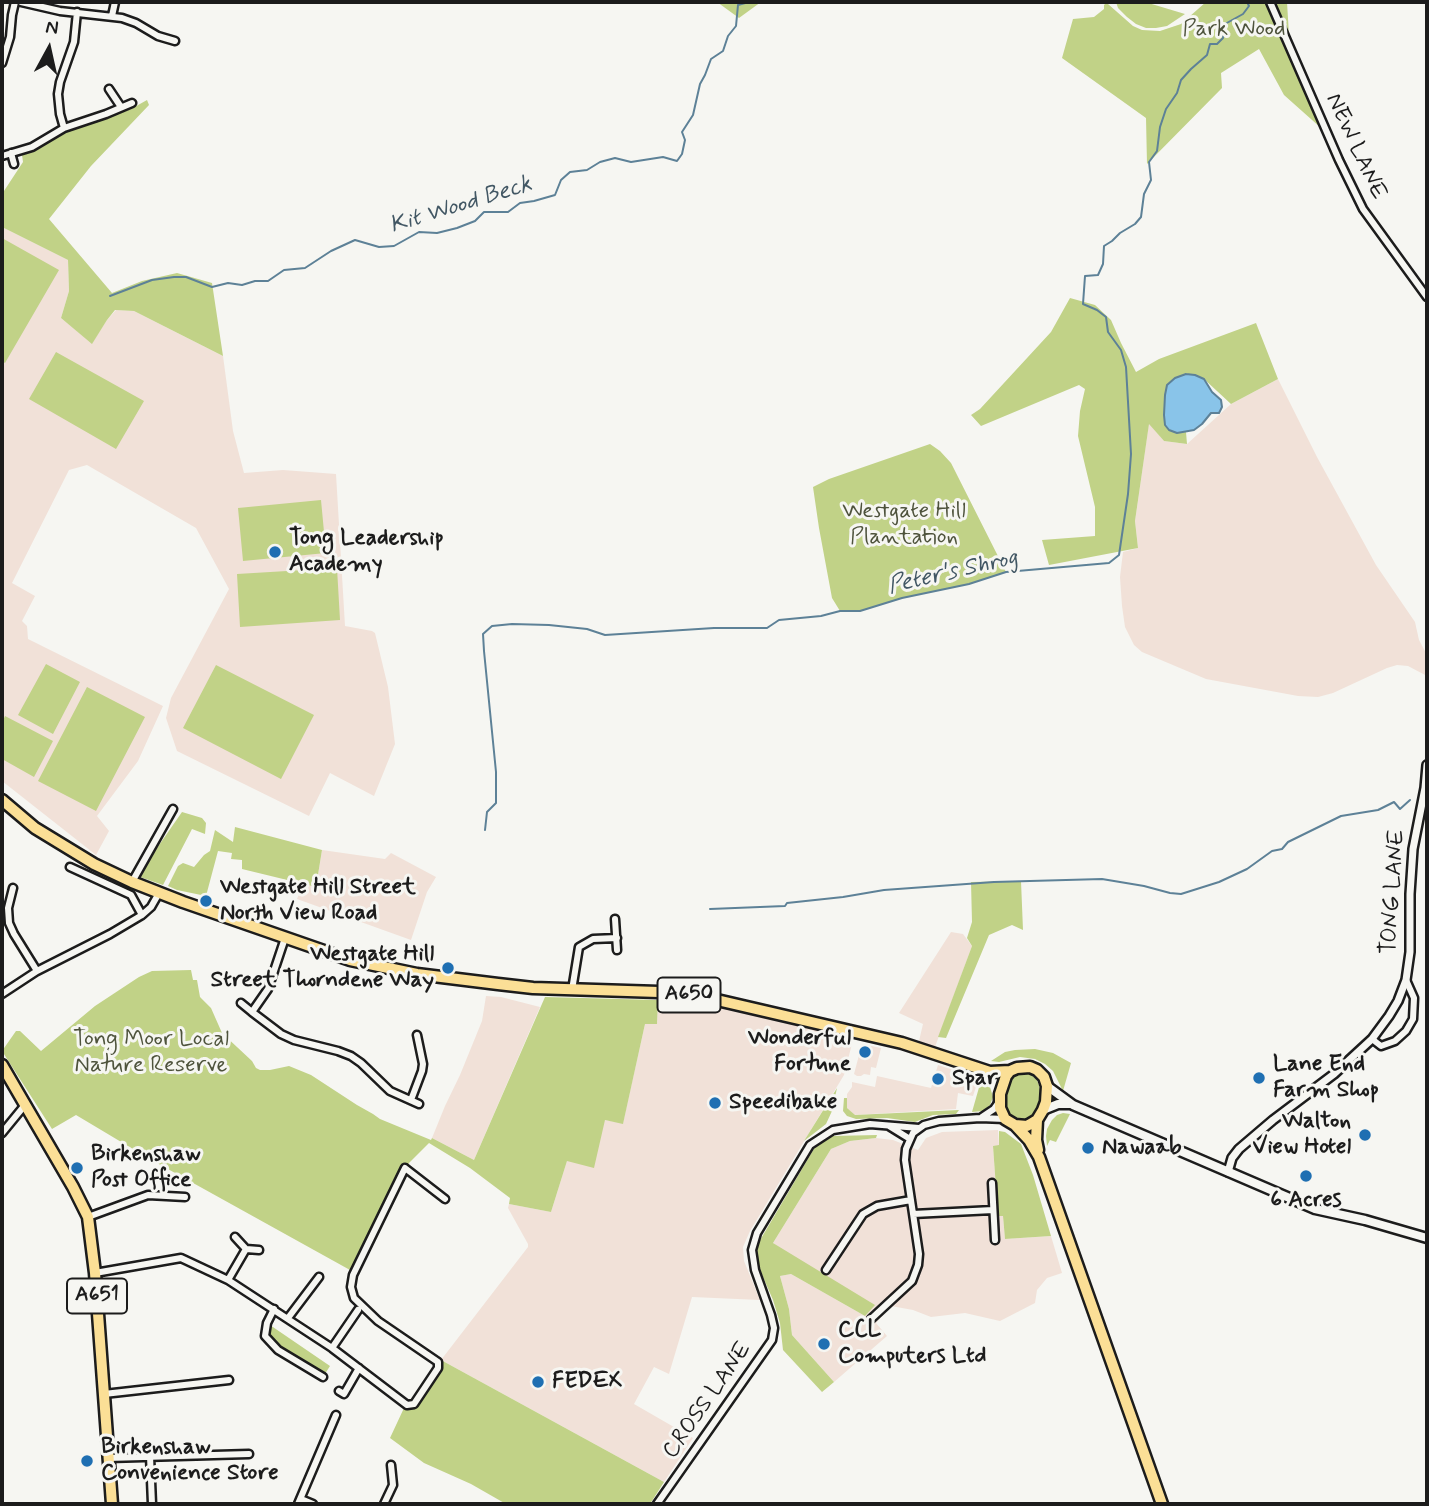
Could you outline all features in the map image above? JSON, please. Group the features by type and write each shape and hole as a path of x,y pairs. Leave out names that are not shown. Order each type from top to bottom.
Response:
{"main road":[{"name":"A650","path":"2,800 35,828 94,864 132,882 350,960 417,974 498,985 659,992 704,997 902,1043 990,1072 1010,1072 1023,1066 1030,1067 1041,1073 1047,1086"},
{"name":"A651","path":"2,1065 88,1217 95,1273 112,1504"},
{"path":"990,1072 1005,1119 1029,1140 1039,1157"},
{"path":"999,1098 1010,1072"},
{"path":"1047,1086 1073,1105 1315,1209 1427,1238"},
{"path":"1047,1086 1036,1140 1039,1157 1162,1504"},
{"path":"1015,1125 1027,1126 1058,1104 1073,1105"}],"street":[{"path":"2,63 10,37 15,2"},
{"path":"21,2 129,20 158,36 175,41"},
{"path":"112,16 115,2"},
{"name":"NEW LANE","path":"1270,2 1363,209 1427,297"},
{"path":"64,128 58,94 74,42 77,12"},
{"path":"155,45 158,36"},
{"path":"109,89 121,107"},
{"path":"2,156 32,147 64,128 132,103"},
{"path":"12,153 14,164"},
{"name":"TONG LANE","path":"1228,1172 1232,1158 1239,1149 1334,1074 1372,1040 1398,1001 1406,980 1410,952 1413,849 1427,765"},
{"path":"132,882 173,809"},
{"path":"70,867 131,895 142,915"},
{"path":"13,888 8,908 9,923 37,971"},
{"path":"2,994 37,971 142,915 151,907 159,893"},
{"path":"615,919 617,950"},
{"path":"252,1012 268,989 285,938"},
{"path":"572,990 579,947 593,939 617,938"},
{"name":"TONG LANE","path":"1372,1040 1381,1046 1395,1041 1406,1031 1413,1019 1414,998 1406,980"},
{"path":"241,1003 281,1034 351,1056 390,1091 419,1104"},
{"path":"411,1100 423,1064 417,1035"},
{"path":"981,1118 994,1109 999,1098"},
{"path":"2,1133 25,1105"},
{"name":"CROSS LANE","path":"657,1504 772,1339 774,1328 755,1270 752,1250 755,1236 810,1145 833,1130 870,1124 919,1128 939,1121 1005,1119"},
{"path":"888,1125 910,1139"},
{"path":"871,1319 912,1281 919,1265 905,1160 910,1139 919,1128"},
{"path":"95,1273 181,1258 228,1280 332,1348 407,1405 414,1404 438,1368 438,1362 378,1321 354,1298 351,1287 353,1275 405,1168 445,1199"},
{"path":"992,1183 995,1240"},
{"path":"88,1217 148,1195 184,1197"},
{"path":"826,1270 863,1214 877,1206 911,1200"},
{"path":"913,1214 992,1210"},
{"path":"235,1237 246,1248 259,1250"},
{"path":"228,1280 246,1248"},
{"path":"288,1318 319,1277"},
{"path":"274,1309 267,1323 265,1336 278,1350 323,1377"},
{"path":"332,1348 358,1310"},
{"path":"339,1391 344,1394 359,1368"},
{"path":"104,1394 229,1380"},
{"path":"313,1504 299,1501 323,1436 337,1415"},
{"path":"150,1456 152,1504"},
{"path":"108,1458 245,1457"},
{"path":"384,1504 393,1485 390,1465"}],"shaded area":[{"name":"Tong Leadership Academy","path":"2,227 68,260 69,291 61,318 92,343 116,310 134,311 223,356 233,431 244,473 283,470 336,474 345,626 375,633 388,687 395,744 374,796 330,773 309,816 177,751 166,718 171,698 229,589 196,528 87,465 69,470 12,583 35,596 22,621 27,626 28,639 163,706 138,761 97,816 109,831 96,855 2,781"},
{"path":"1278,379 1376,565 1415,622 1419,640 1427,655 1427,676 1408,666 1397,665 1333,693 1318,697 1298,696 1206,679 1142,652 1134,645 1125,627 1120,577 1123,552 1138,548 1135,521 1149,423 1164,441 1187,444 1231,404"},
{"path":"322,850 385,859 391,853 436,877 427,892 411,940 297,899 303,884 316,887"},
{"path":"951,932 963,934 972,946 935,1047 919,1041 923,1024 899,1013"},
{"path":"486,996 540,1007 474,1160 432,1138 482,1021"},
{"path":"658,1000 703,1004 854,1036 844,1075 743,1247 744,1261 760,1300 692,1297 669,1374 654,1367 634,1404 693,1438 664,1482 441,1360 528,1247 508,1208 509,1204 551,1212 567,1161 605,1120 623,1123 645,1024 657,1024"},
{"path":"862,1044 881,1048 876,1068 871,1067 870,1075 857,1076 854,1074"},
{"path":"938,1065 979,1078 973,1096 958,1093 956,1109 854,1115 847,1108 847,1094 852,1082 875,1087 877,1076 931,1088"},
{"path":"998,1130 999,1146 993,1146 998,1216 1003,1216 1005,1239 1051,1236 1062,1273 1047,1278 1037,1290 1035,1303 1000,1321 965,1313 931,1317 891,1306 876,1323 887,1336 834,1382 792,1335 789,1309 780,1276 791,1274 865,1316 773,1243 831,1149 850,1141 876,1138 893,1140 918,1150 926,1138 942,1132"}],"green space":[{"path":"717,2 761,2 739,18"},
{"path":"1116,2 1145,2 1185,14 1167,26 1146,28 1127,17"},
{"name":"Park Wood","path":"1206,2 1287,2 1289,35 1283,38 1321,128 1284,95 1259,49 1221,73 1222,88 1147,164 1146,118 1062,58 1073,19 1094,17 1104,9 1106,3 1133,26 1142,30 1160,31 1181,24"},
{"path":"147,100 149,105 91,166 49,219 112,293 142,281 177,273 212,283 223,356 134,311 115,310 92,344 61,318 69,291 68,260 2,227 2,194 23,162 22,155 42,147 64,133 131,109"},
{"path":"2,238 59,270 5,363 2,361"},
{"path":"1070,298 1095,305 1111,320 1136,372 1159,359 1256,323 1278,379 1231,404 1204,379 1165,395 1165,425 1177,433 1186,432 1187,444 1164,441 1149,424 1135,521 1138,548 1049,565 1042,540 1095,536 1095,507 1078,436 1085,389 1079,385 981,426 971,415 980,409 1051,332"},
{"path":"56,352 144,401 116,449 29,399"},
{"name":"Westgate Hill Plantation","path":"930,444 951,463 1006,572 860,611 840,611 832,598 813,487"},
{"path":"321,500 326,553 243,561 238,508"},
{"path":"337,568 340,620 240,627 237,574"},
{"path":"46,664 80,682 53,734 18,715"},
{"path":"216,665 314,715 281,779 183,728"},
{"path":"87,687 145,717 96,811 38,781"},
{"path":"5,716 53,741 34,777 2,759 2,723"},
{"path":"182,812 202,818 206,823 205,834 192,829 163,885 140,877 157,848"},
{"path":"235,827 322,850 316,887 242,869 242,860 231,859 232,853 218,851 206,896 168,886 178,866 183,863 194,867 210,851 215,830 233,842"},
{"path":"1021,881 1023,930 1012,925 989,935 946,1038 938,1037 972,946 967,938 972,922 971,882"},
{"name":"Tong Moor Local Nature Reserve","path":"191,970 193,980 197,980 200,997 211,1008 222,1033 256,1068 270,1070 289,1066 311,1075 380,1119 431,1140 432,1138 474,1160 545,997 658,1000 657,1024 645,1024 623,1124 605,1120 594,1168 567,1161 551,1212 509,1204 510,1198 470,1168 429,1143 409,1163 366,1256 359,1252 350,1270 76,1115 52,1129 2,1051 16,1031 20,1031 41,1051 95,1006 139,977 152,971"},
{"path":"1035,1049 1053,1053 1071,1063 1063,1091 1053,1071 1035,1059 1020,1057 991,1061 1005,1052"},
{"path":"1021,1073 1036,1078 1041,1095 1034,1114 1019,1120 1009,1114 1005,1101 1011,1079"},
{"path":"980,1084 990,1087 993,1097 990,1105 983,1111 972,1112"},
{"path":"837,1088 826,1124 804,1141"},
{"path":"844,1098 847,1098 847,1108 855,1115 959,1110 956,1114 933,1115 915,1122 887,1118 856,1119 847,1116 843,1111"},
{"path":"1070,1114 1056,1142 1050,1140 1047,1146 1047,1129 1057,1115"},
{"path":"999,1131 1005,1132 1021,1144 1051,1236 1005,1239 1003,1216 998,1216 993,1146 999,1145"},
{"path":"877,1135 876,1138 850,1141 831,1149 773,1243 875,1305 865,1316 791,1274 780,1276 789,1309 792,1335 834,1382 822,1392 783,1350 780,1323 757,1263 756,1247 815,1147 833,1136"},
{"path":"267,1323 330,1366 323,1377 278,1350 265,1336"},
{"path":"441,1360 664,1482 650,1504 506,1504 471,1484 424,1463 390,1438 404,1408 414,1407 421,1400 440,1370"}],"water":[{"path":"1186,374 1204,379 1221,400 1222,407 1219,413 1211,413 1194,430 1177,433 1165,425 1165,395 1167,385"}],"waterway":[{"name":"Kit Wood Beck","path":"110,296 152,280 174,277 186,277 212,287 228,283 242,285 268,281 284,270 305,268 331,251 355,240 379,247 394,246 419,232 437,233 457,228 475,221 484,212 508,212 520,203 555,195 561,180 570,172 587,170 600,162 615,158 631,162 663,157 677,161 682,154 685,140 682,132 693,115 700,84 711,59 723,51 728,36 736,26 738,5 749,2"},
{"name":"Peter's Shrog","path":"485,830 487,812 496,803 496,772 483,634 492,626 549,625 587,629 605,635 714,628 767,628 779,620 821,616 840,611 860,611 1006,572 1109,563 1119,555 1131,454 1126,367 1121,350 1108,332 1106,317 1083,304 1085,276 1098,275 1103,264 1104,246 1141,217 1144,194 1151,180 1149,162 1157,151 1166,109 1177,93 1181,80 1207,55 1210,44 1217,44 1223,38 1225,24 1243,14 1249,6 1247,2"},
{"path":"710,909 785,906 787,903 884,890 994,882 1102,879 1181,894 1219,882 1247,869 1272,851 1282,849 1288,842 1341,816 1378,810 1394,802 1400,809 1410,800"}],"place":[{"name":"Tong Leadership Academy","path":"275,552"},
{"name":"Westgate Hill Street North View Road","path":"206,901"},
{"name":"Westgate Hill Street Thorndene Way","path":"448,968"},
{"name":"Wonderful Fortune","path":"865,1052"},
{"name":"Lane End Farm Shop","path":"1259,1078"},
{"name":"Spar","path":"938,1079"},
{"name":"Speedibake","path":"715,1103"},
{"name":"Walton View Hotel","path":"1365,1135"},
{"name":"Nawaab","path":"1088,1148"},
{"name":"Birkenshaw Post Office","path":"77,1168"},
{"name":"6 Acres","path":"1306,1176"},
{"name":"CCL Computers Ltd","path":"824,1344"},
{"name":"FEDEX","path":"538,1382"},
{"name":"Birkenshaw Convenience Store","path":"87,1461"}]}
